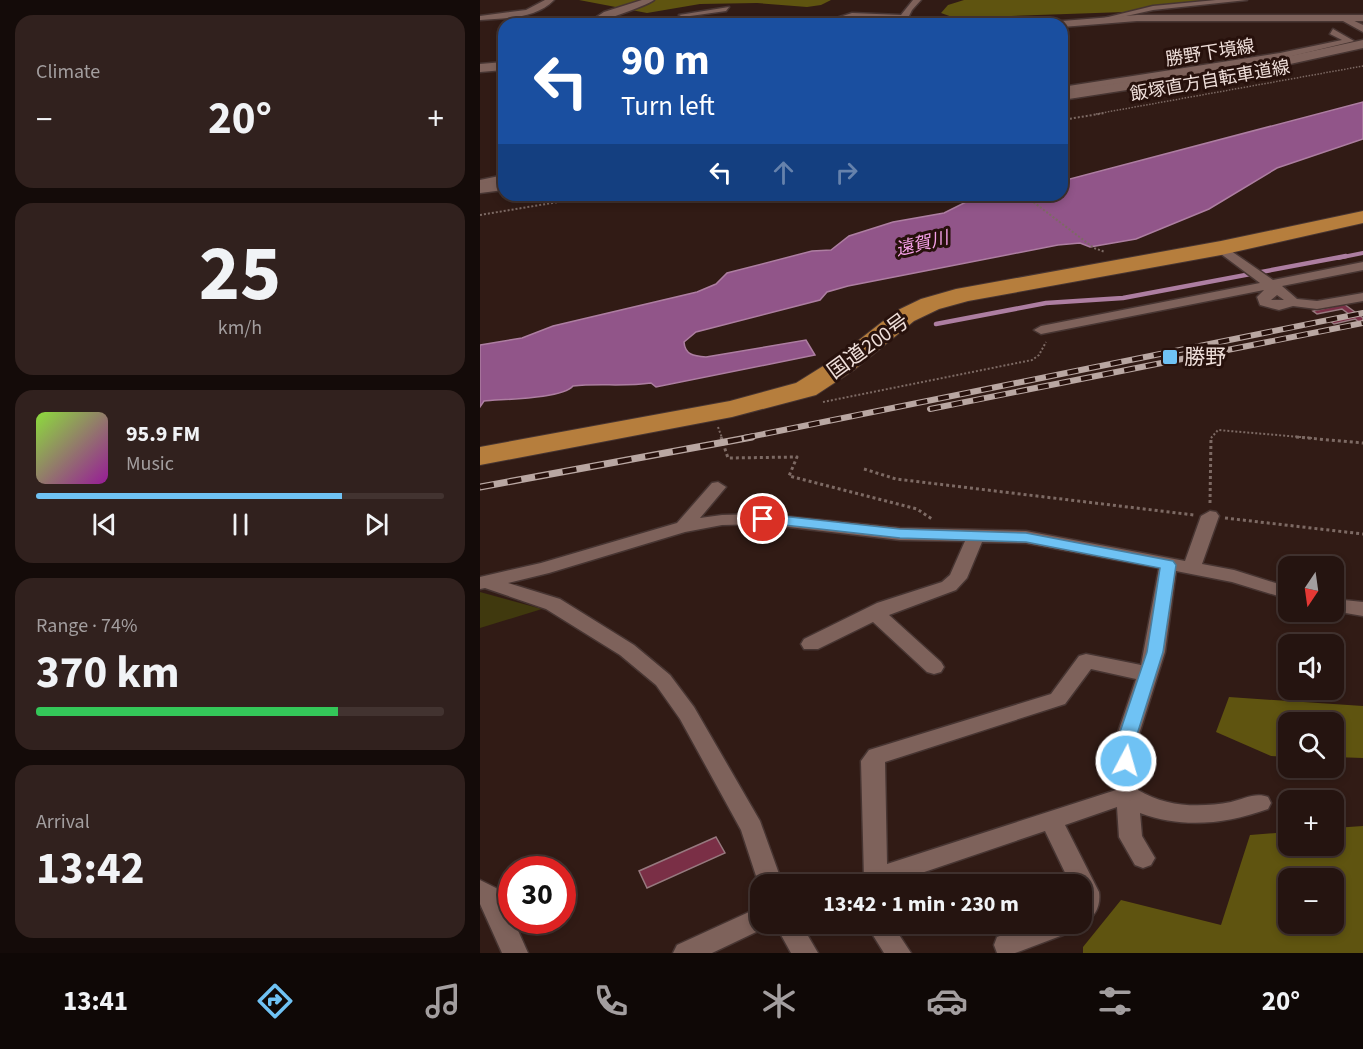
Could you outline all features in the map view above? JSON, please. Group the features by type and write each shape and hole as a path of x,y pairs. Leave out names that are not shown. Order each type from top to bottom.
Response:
{"highway":[{"name":"国道200号","path":"480,456 772,400 806,389 845,364 905,316 930,304 964,294 1221,248 1363,217"}],"main road":[{"path":"1068,23 1104,19 1346,14 1363,18"},
{"name":"勝野下境線","path":"1068,95 1272,64 1363,44"},
{"path":"482,70 498,67"},
{"path":"480,188 498,185"}],"street":[{"path":"480,18 546,6 550,0"},
{"path":"600,18 650,0"},
{"path":"904,18 917,0"},
{"path":"1104,19 1153,8 1243,0"},
{"path":"692,18 726,9"},
{"path":"1346,14 1363,29"},
{"path":"842,18 852,15 877,18"},
{"path":"1333,32 1350,41"},
{"path":"1068,89 1250,61 1363,37"},
{"path":"1272,64 1310,50"},
{"path":"1212,73 1220,68 1250,61"},
{"path":"1079,73 1084,86"},
{"path":"1068,94 1106,83"},
{"path":"480,183 498,179"},
{"path":"1221,248 1271,285"},
{"path":"1041,330 1363,266"},
{"path":"1271,285 1271,294 1264,297 1265,302 1279,306 1292,302 1317,305 1363,297"},
{"path":"683,527 718,487"},
{"path":"1191,568 1210,516"},
{"path":"483,582 543,569 683,527 722,520 763,519 900,534 1026,537 1234,576 1278,590"},
{"path":"811,644 884,608 949,586 958,578 976,535"},
{"path":"1143,858 1131,837 1125,744 1155,652 1168,565"},
{"path":"483,582 553,604 627,650 663,680 687,713 752,828 767,874"},
{"path":"1344,606 1363,609"},
{"path":"884,608 879,614 882,621 934,667"},
{"path":"874,874 872,761 877,756 1058,699 1086,661 1148,675"},
{"path":"1127,795 1143,807 1182,814 1238,811 1260,803"},
{"path":"897,874 1127,795"},
{"path":"1051,820 1078,874"},
{"path":"480,890 491,898 515,953"},
{"path":"686,953 750,923"},
{"path":"794,934 805,953"},
{"path":"885,934 898,953"},
{"path":"1006,945 1035,934"}],"path":[{"name":"飯塚直方自転車道線","path":"1068,119 1231,92 1363,66"},
{"path":"480,214 562,201"},
{"path":"1032,201 1094,248"},
{"path":"821,402 1032,360 1039,355 1047,341 1041,330"},
{"path":"729,423 717,426 728,458 797,457 789,476 917,509 943,523"},
{"path":"1210,516 1211,437 1218,430 1363,443"},
{"path":"864,469 896,479 1363,534"}],"shaded area":[{"path":"579,0 831,0 821,5 807,7 757,3 700,4 647,13"},
{"path":"964,0 1210,0 1125,12 955,18 941,13 948,5"},
{"path":"480,592 542,609 480,628"},
{"path":"1229,697 1363,706 1363,758 1344,757 1344,712 1278,712 1278,756 1271,756 1216,732"},
{"path":"1363,826 1363,953 1083,953 1083,947 1121,900 1221,925 1250,835 1278,833 1278,856 1344,856 1344,827"}],"water":[{"name":"遠賀川","path":"1363,102 1363,139 1277,168 1209,209 1136,239 1090,247 1080,243 1058,245 848,286 827,292 820,300 696,332 684,342 688,352 706,357 806,340 815,355 656,387 651,383 573,386 557,394 484,401 480,407 480,345 522,338 553,326 697,292 716,284 727,273 812,251 831,250 849,236 893,222 944,213 968,201 1068,201 1068,179"}],"building":[{"path":"1344,304 1363,318 1363,325 1355,319 1334,324 1329,320 1350,315 1342,309 1317,314 1313,311"},
{"path":"716,837 725,853 647,888 639,871"}],"waterway":[{"path":"1338,258 1363,253"},
{"path":"936,324 1046,303 1123,298 1346,256"}],"railway":[{"path":"744,438 1363,313"},
{"path":"930,409 1363,323"},
{"path":"480,487 752,437"}],"place":[{"name":"勝野","path":"1170,357"}],"route":[{"path":"763,519 900,534 1026,537 1168,565 1155,652 1125,744 1126,761"}]}
